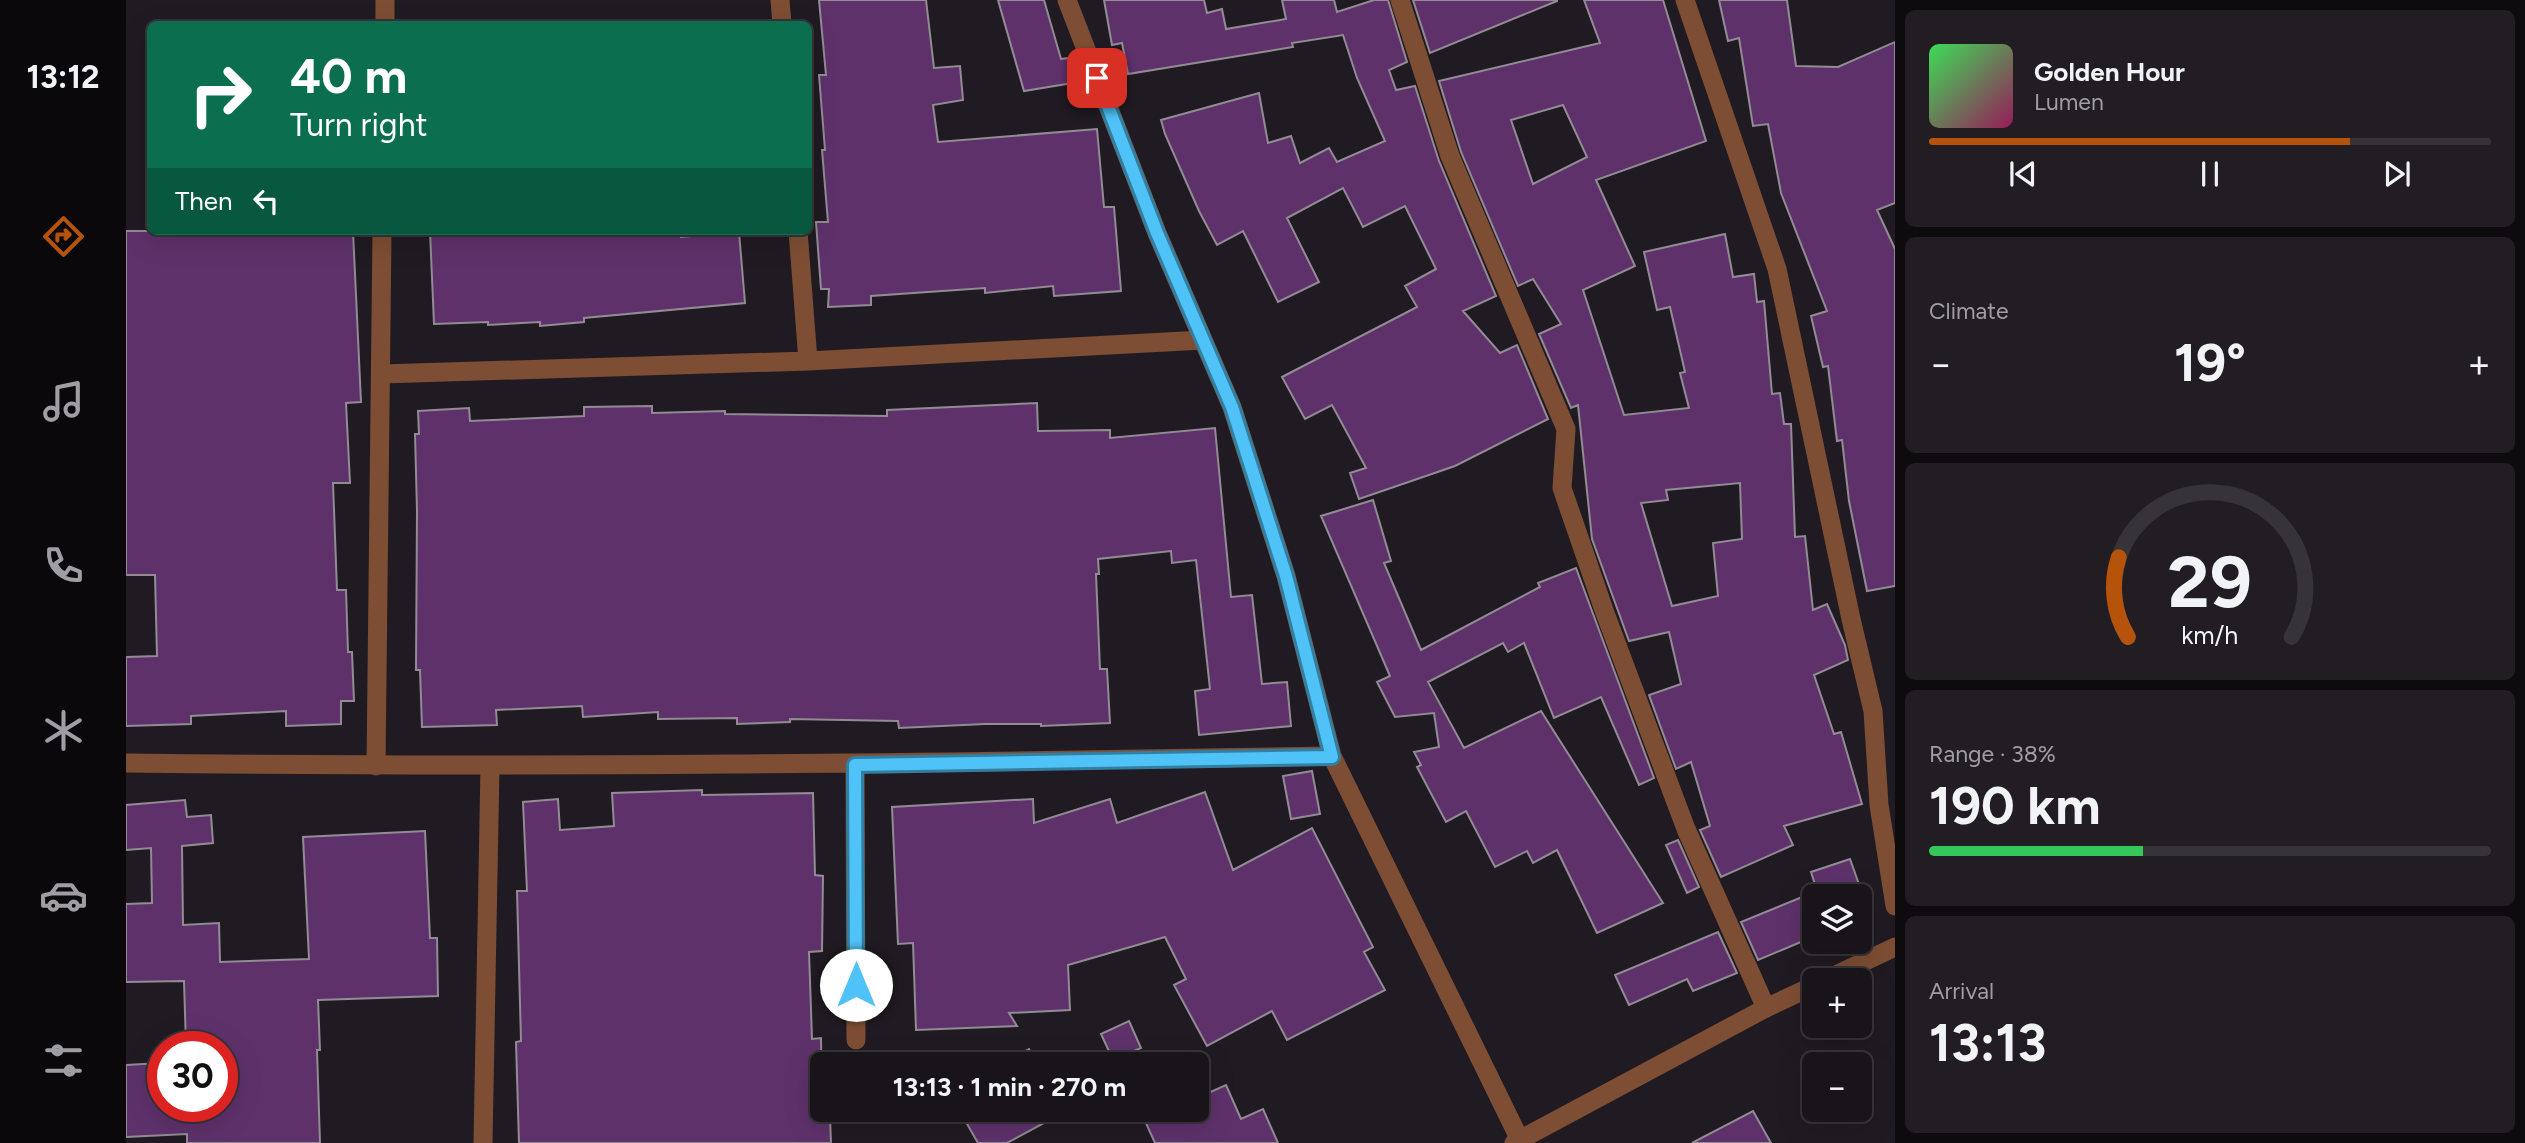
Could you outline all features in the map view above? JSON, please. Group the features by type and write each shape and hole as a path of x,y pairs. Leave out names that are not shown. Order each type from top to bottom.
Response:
{"street":[{"path":"385,0 385,21"},
{"path":"780,0 782,21"},
{"path":"1067,0 1157,233 1232,407 1286,576 1332,757 1517,1141 1802,991"},
{"path":"1400,0 1451,156 1566,429 1562,488 1605,613 1686,829 1766,1008"},
{"path":"1685,0 1777,269 1872,711 1879,805 1895,906"},
{"path":"376,766 382,235"},
{"path":"798,235 808,360"},
{"path":"380,374 808,360 1203,340"},
{"path":"126,763 376,766 855,765 1332,757"},
{"path":"855,765 856,1040"},
{"path":"483,1143 490,766"},
{"path":"1850,968 1895,947"}],"building":[{"path":"819,0 926,0 934,68 960,66 963,100 933,105 938,142 1097,129 1104,207 1114,207 1121,291 1054,296 1053,286 985,293 985,288 871,296 871,305 828,307 829,289 821,289 816,222 828,222 819,75 826,75"},
{"path":"998,0 1044,0 1061,59 1076,57 1085,81 1024,91"},
{"path":"1104,0 1204,0 1207,13 1222,9 1226,29 1286,19 1282,0 1334,0 1337,12 1374,0 1388,0 1407,62 1389,70 1396,90 1415,86 1439,161 1496,296 1463,311 1500,353 1517,345 1548,419 1455,466 1359,499 1350,473 1366,468 1332,405 1305,419 1282,377 1417,307 1405,286 1436,269 1405,206 1363,227 1343,188 1287,218 1319,282 1278,302 1243,231 1217,245 1199,211 1161,120 1259,93 1268,143 1291,136 1300,163 1329,148 1337,162 1385,141 1357,78 1343,35 1292,43 1293,47 1128,74 1122,43 1112,45"},
{"path":"1413,0 1557,0 1557,1 1430,53"},
{"path":"1584,0 1663,0 1706,141 1596,180 1635,266 1583,290 1624,415 1689,408 1680,373 1685,372 1670,307 1657,310 1644,252 1725,234 1733,277 1754,274 1757,302 1764,301 1772,394 1780,393 1784,424 1791,424 1795,537 1805,536 1813,610 1827,604 1845,645 1848,660 1814,675 1834,734 1841,732 1862,804 1784,826 1793,845 1721,877 1700,830 1710,826 1691,762 1676,769 1649,695 1681,684 1669,632 1629,641 1592,539 1578,405 1571,408 1539,334 1561,324 1533,279 1518,286 1461,152 1439,81 1600,43","holes":["1563,105 1587,157 1533,184 1511,120","1740,483 1742,539 1713,543 1718,596 1672,606 1641,503 1668,500 1666,490"]},
{"path":"1719,0 1787,0 1796,66 1838,67 1895,42 1895,203 1877,210 1895,249 1895,586 1867,591 1849,501 1842,440 1837,441 1828,366 1823,367 1811,316 1827,311 1781,193 1768,124 1753,126 1739,38 1728,41"},
{"path":"1113,52 1116,76 1110,77 1101,54"},
{"path":"126,231 147,231 147,235 353,235 361,402 346,403 350,483 333,483 337,590 346,590 348,652 352,652 354,701 341,701 341,724 286,726 286,711 191,716 191,724 126,726 126,657 157,656 155,575 126,575"},
{"path":"430,235 739,235 745,303 584,318 584,322 540,326 540,322 434,324"},
{"path":"1037,403 1038,431 1110,430 1110,438 1215,428 1231,597 1252,595 1262,684 1287,682 1291,726 1199,735 1195,691 1210,689 1196,560 1172,563 1171,551 1098,559 1099,574 1096,574 1100,669 1107,669 1110,723 899,728 898,721 790,719 790,722 737,724 737,718 658,719 658,712 583,717 582,706 496,710 497,725 422,727 420,670 416,670 415,434 419,434 418,411 469,408 470,421 584,416 584,407 652,406 652,413 725,411 725,414 887,416 887,410"},
{"path":"1373,500 1391,561 1384,563 1421,650 1540,587 1538,583 1576,568 1654,778 1639,785 1601,697 1554,718 1524,643 1508,652 1503,643 1428,682 1464,748 1541,711 1663,903 1597,933 1557,850 1533,863 1527,851 1495,867 1466,811 1446,822 1417,767 1421,765 1414,752 1439,747 1434,713 1395,717 1377,682 1390,676 1321,516"},
{"path":"1312,771 1320,814 1291,819 1283,776"},
{"path":"702,790 702,795 813,793 815,875 823,876 822,951 809,952 812,1039 821,1038 821,1052 810,1052 810,1122 830,1122 831,1143 519,1143 516,1042 521,1041 517,891 527,891 523,802 558,799 560,830 614,826 612,793"},
{"path":"1205,792 1233,870 1312,828 1373,947 1364,952 1385,990 1287,1040 1272,1011 1207,1046 1174,985 1186,979 1165,937 1068,965 1070,1010 1009,1013 1017,1026 916,1030 913,943 898,944 892,807 1033,799 1034,823 1110,799 1117,823"},
{"path":"185,800 187,817 211,815 213,843 182,846 183,925 219,923 220,962 309,959 303,837 425,831 430,938 437,938 438,996 318,1000 320,1143 187,1143 187,1134 126,1137 126,1065 147,1064 147,1122 238,1122 238,1031 186,1031 184,981 126,982 126,904 152,903 151,848 126,850 126,805"},
{"path":"1678,840 1699,887 1687,893 1666,845"},
{"path":"1850,859 1859,884 1815,884 1811,872"},
{"path":"1802,897 1802,941 1758,960 1741,922"},
{"path":"1718,932 1737,973 1693,991 1687,979 1629,1005 1615,975"},
{"path":"1129,1021 1141,1048 1132,1052 1109,1052 1101,1034"},
{"path":"1226,1085 1241,1119 1263,1109 1278,1143 1155,1143 1145,1122 1209,1122 1209,1093"},
{"path":"1753,1111 1771,1143 1692,1143"},
{"path":"966,1122 1046,1122 1007,1143 978,1143"}],"route":[{"path":"856,985 855,765 1332,757 1286,576 1232,407 1157,233 1097,78"}]}
